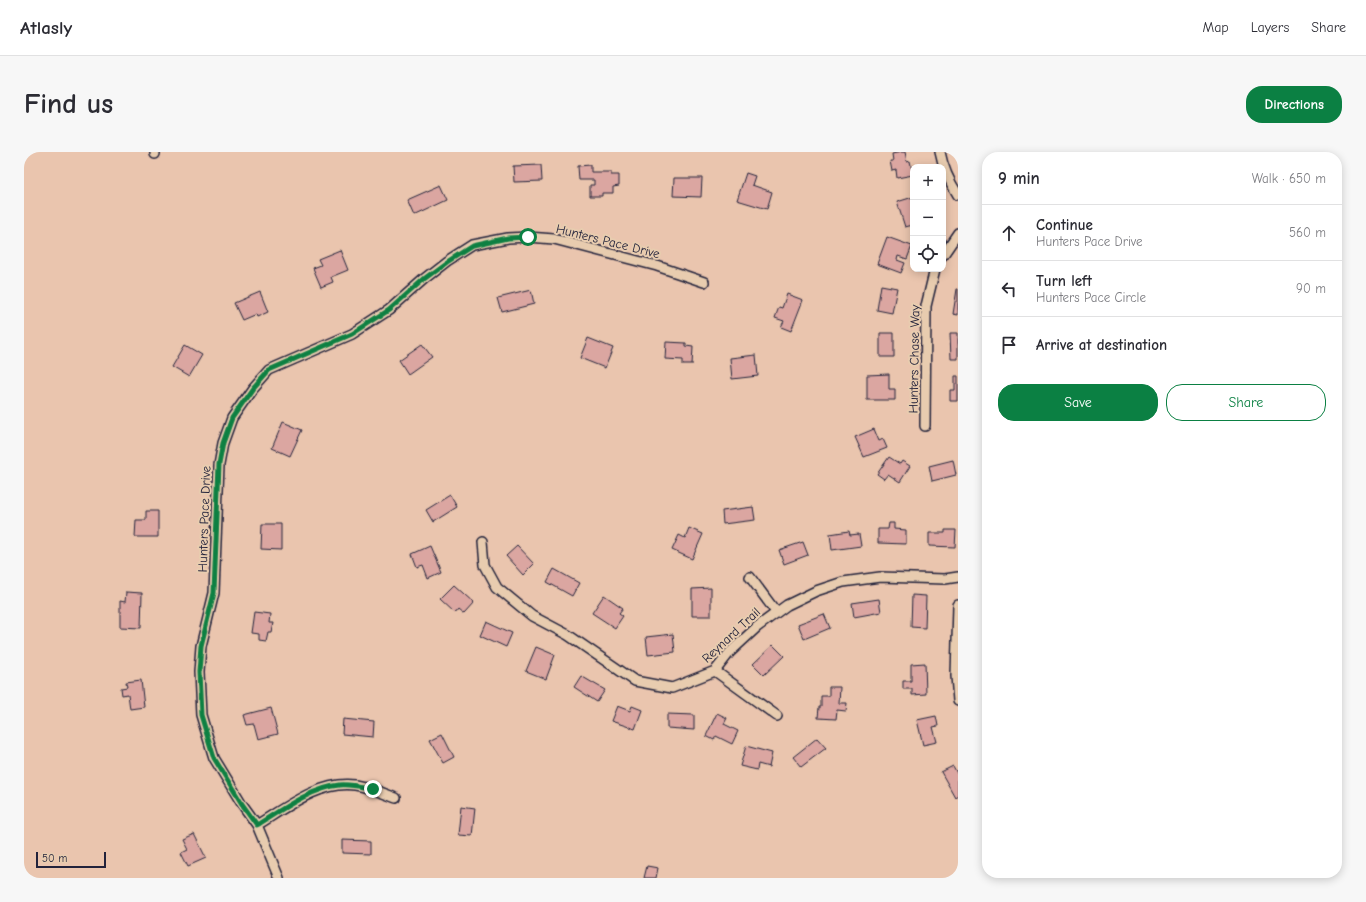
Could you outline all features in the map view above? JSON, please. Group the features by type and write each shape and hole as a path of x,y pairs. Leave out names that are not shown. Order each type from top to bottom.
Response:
{"street":[{"path":"940,152 948,179 958,195"},
{"path":"946,251 958,233"},
{"name":"Hunters Pace Drive","path":"279,878 257,825 242,804 214,758 201,715 199,672 201,646 214,593 219,464 223,443 232,418 253,388 269,370 352,334 389,310 424,279 472,246 508,238 528,237 554,239 658,266 704,282"},
{"name":"Hunters Chase Way","path":"925,426 926,306 934,272"},
{"name":"Reynard Trail","path":"483,542 485,565 497,587 532,616 568,635 635,680 672,688 715,671 730,652 757,627 787,605 816,591 843,582 880,577 945,579 958,577"},
{"path":"750,577 776,612"},
{"path":"958,605 956,676 958,701"},
{"path":"715,671 777,716"},
{"path":"257,825 297,801 324,788 354,785 373,789 396,798"}],"building":[{"path":"905,152 907,162 910,161 911,164 910,176 897,178 896,170 892,171 890,161 893,161 892,154"},
{"path":"541,165 542,181 514,182 513,166"},
{"path":"591,165 591,172 611,172 611,175 619,175 619,186 613,187 613,193 602,193 602,196 590,196 590,185 594,185 594,180 579,180 578,166"},
{"path":"746,173 755,176 752,185 772,192 767,209 737,200"},
{"path":"674,178 702,178 701,197 673,196"},
{"path":"441,185 448,200 414,216 407,200"},
{"path":"910,198 910,226 905,227 897,202"},
{"path":"887,237 910,245 910,251 907,259 898,256 897,260 905,263 901,273 877,264"},
{"path":"340,250 348,270 331,277 333,282 321,287 313,268 321,265 318,259"},
{"path":"881,285 897,288 892,313 877,310"},
{"path":"958,289 958,315 953,314"},
{"path":"531,290 534,304 502,312 498,298"},
{"path":"260,292 268,312 257,317 256,314 242,320 234,303"},
{"path":"787,294 803,300 791,331 781,327 784,321 775,318 779,307 782,308"},
{"path":"880,333 894,333 894,357 880,357"},
{"path":"950,333 958,333 958,359 951,359"},
{"path":"588,338 613,348 605,368 580,358"},
{"path":"666,342 686,343 686,346 693,347 692,365 683,365 683,360 665,359"},
{"path":"422,344 432,357 408,374 399,360"},
{"path":"185,345 202,355 189,377 172,367"},
{"path":"756,355 758,376 732,379 730,358"},
{"path":"889,374 889,389 895,389 895,400 867,400 867,375"},
{"path":"955,376 958,376 958,401 950,401 950,390 955,390"},
{"path":"283,422 302,430 290,456 272,448"},
{"path":"874,429 879,441 883,439 887,448 864,457 855,437"},
{"path":"889,457 900,464 902,461 910,466 900,482 888,474 884,479 877,474"},
{"path":"953,460 956,475 932,481 929,466"},
{"path":"450,495 457,507 433,522 426,510"},
{"path":"753,507 755,520 723,524 722,511"},
{"path":"146,511 158,511 158,537 135,537 136,520 146,520"},
{"path":"889,523 894,523 894,529 906,530 906,544 878,543 878,529 888,529"},
{"path":"262,524 281,524 281,550 261,549"},
{"path":"689,528 703,534 692,559 672,550 679,535 685,538"},
{"path":"945,530 956,530 955,547 929,546 929,533 945,533"},
{"path":"849,531 850,535 859,534 861,546 832,550 830,534"},
{"path":"803,542 808,555 784,564 779,550"},
{"path":"430,546 441,572 428,578 423,565 417,567 412,554"},
{"path":"517,546 534,564 523,575 506,556"},
{"path":"554,569 579,583 572,596 547,582"},
{"path":"454,585 474,603 464,614 458,609 455,613 440,599"},
{"path":"711,588 711,616 692,616 692,589"},
{"path":"126,592 142,593 141,628 120,627 120,601 125,602"},
{"path":"604,595 623,608 619,613 623,616 615,628 592,613"},
{"path":"912,595 926,596 925,628 911,627"},
{"path":"879,599 881,612 854,617 852,603"},
{"path":"254,612 270,614 269,623 273,623 271,632 268,632 266,641 259,640 259,634 251,633"},
{"path":"824,614 830,628 804,639 798,624"},
{"path":"486,621 512,633 506,647 480,635"},
{"path":"673,634 675,652 648,655 646,637"},
{"path":"773,645 784,656 764,675 753,664"},
{"path":"536,647 555,655 546,679 526,671"},
{"path":"925,663 926,694 912,695 912,689 903,689 903,681 911,681 911,664"},
{"path":"581,676 605,690 597,702 574,687"},
{"path":"141,680 144,707 130,709 128,694 122,695 121,688 127,687 126,682"},
{"path":"829,687 840,687 839,703 847,703 846,711 837,710 836,719 818,718 819,707 821,707 821,696 829,696"},
{"path":"617,706 630,711 632,706 642,710 635,729 611,721"},
{"path":"271,708 278,734 258,739 254,724 247,725 244,715"},
{"path":"717,713 727,718 724,724 738,731 732,744 716,736 714,740 706,736"},
{"path":"667,714 694,715 694,730 667,728"},
{"path":"936,716 938,726 933,727 937,742 923,745 917,720"},
{"path":"343,719 374,722 373,737 342,734"},
{"path":"442,733 454,757 443,763 430,739"},
{"path":"817,738 826,748 801,767 793,757"},
{"path":"746,746 772,753 769,767 758,764 757,770 740,766"},
{"path":"953,766 958,775 958,795 955,797 941,772"},
{"path":"461,806 475,808 472,836 458,835"},
{"path":"194,834 206,858 188,866 181,852 187,849 182,839"},
{"path":"342,840 371,841 371,854 342,853"},
{"path":"647,866 658,868 656,878 644,878"}],"route":[{"path":"373,789 354,785 340,785 324,788 297,801 257,825 242,804 214,758 201,715 199,672 201,646 214,593 219,464 223,443 232,418 253,388 269,370 352,334 389,310 424,279 472,246 508,238 528,237"}]}
